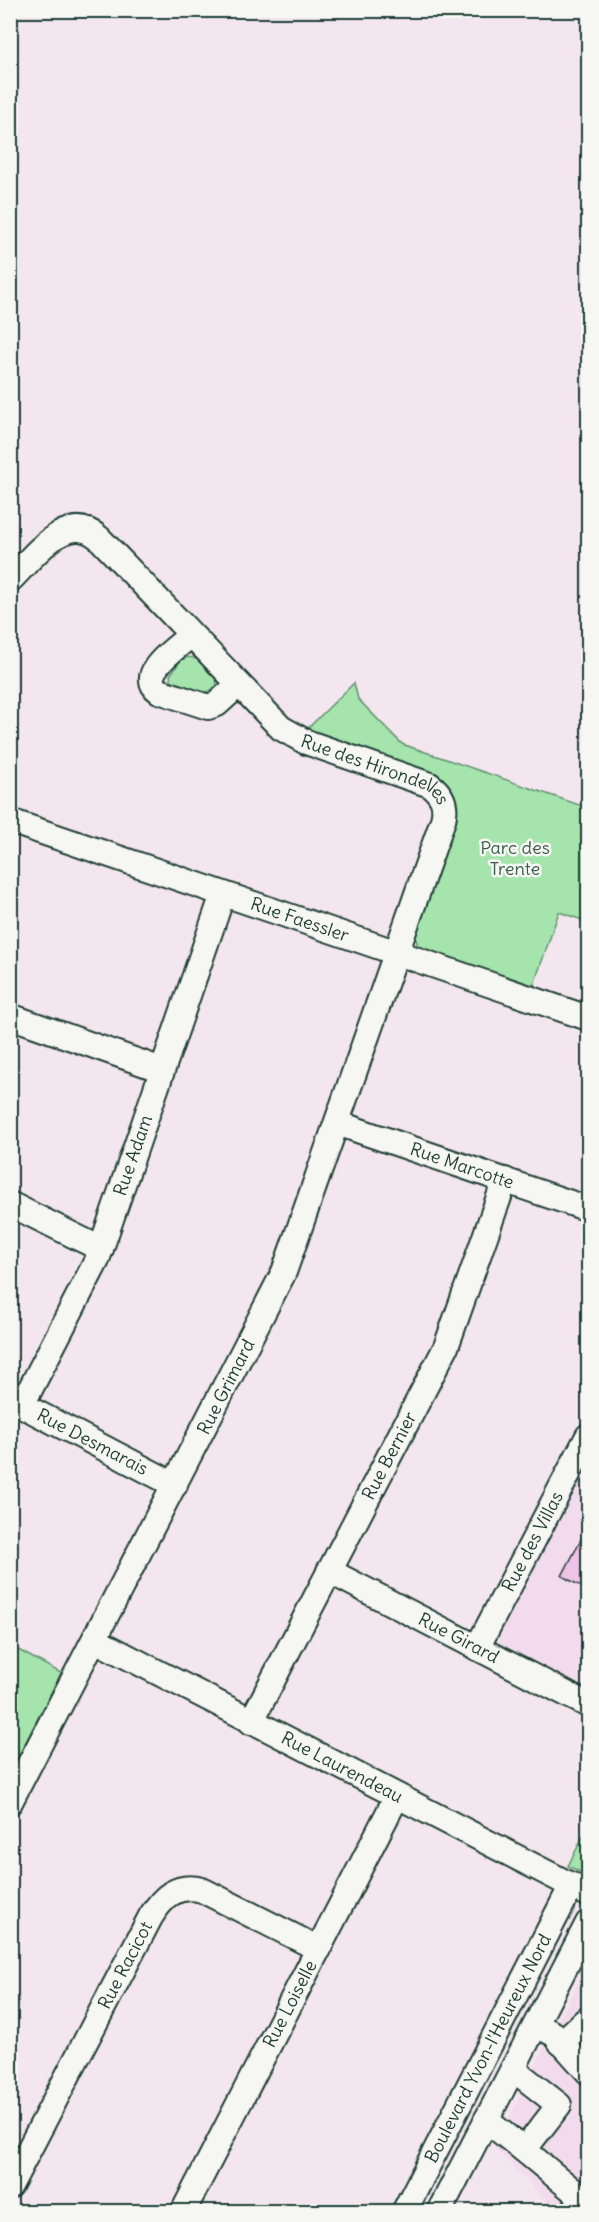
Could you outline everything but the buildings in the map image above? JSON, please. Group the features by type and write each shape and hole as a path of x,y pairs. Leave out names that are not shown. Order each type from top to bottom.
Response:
{"street":[{"name":"Rue des Hirondelles","path":"10,580 59,533 69,529 85,529 99,538 275,723 293,736 421,781 434,788 441,796 445,810 443,820 396,952"},
{"path":"191,635 153,671 151,681 154,687 159,691 208,707 216,704 238,685"},
{"name":"Rue Faessler","path":"10,821 588,1018"},
{"name":"Rue Adam","path":"16,1402 88,1279 101,1249 223,894"},
{"name":"Rue Grimard","path":"10,1802 284,1272 396,952"},
{"path":"10,1016 162,1070"},
{"name":"Rue Marcotte","path":"337,1123 588,1209"},
{"name":"Rue Bernier","path":"251,1722 446,1347 505,1180"},
{"path":"10,1204 101,1249"},
{"name":"Rue Desmarais","path":"16,1402 175,1485"},
{"name":"Rue des Villas","path":"477,1648 588,1436"},
{"name":"Rue Girard","path":"329,1571 588,1705"},
{"name":"Rue Laurendeau","path":"95,1640 580,1889"},
{"name":"Rue Loiselle","path":"183,2211 397,1796"},
{"name":"Rue Racicot","path":"10,2186 151,1916 167,1895 184,1888 202,1890 319,1949"},
{"name":"Boulevard Yvon-l'Heureux Nord","path":"404,2211 580,1889"},
{"name":"Boulevard Yvon-l'Heureux Nord","path":"439,2211 536,2025 583,1949 588,1923"},
{"path":"561,2043 588,2018"},
{"path":"536,2025 554,2034 588,2072"},
{"path":"513,2069 559,2105 524,2150"},
{"path":"486,2120 588,2203"}],"path":[{"path":"586,1652 588,1647"}],"shaded area":[{"path":"588,1460 588,1692 504,1649 499,1637"},
{"path":"588,1972 588,2211 556,2211 494,2147 582,1974"}],"green space":[{"path":"188,657 198,660 211,671 217,685 213,689 208,692 195,692 171,681 170,675 181,660"},
{"name":"Parc des Trente","path":"354,683 358,699 402,744 588,808 588,922 559,912 533,987 424,950 417,944 416,935 450,837 455,805 307,729"},
{"path":"11,1646 61,1673 11,1771"},
{"path":"588,1827 588,1876 568,1866"}]}
